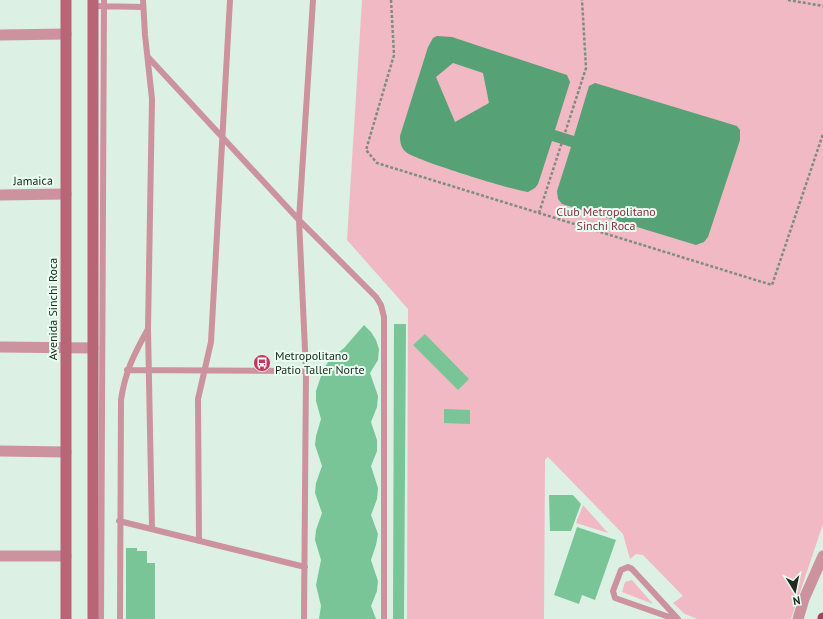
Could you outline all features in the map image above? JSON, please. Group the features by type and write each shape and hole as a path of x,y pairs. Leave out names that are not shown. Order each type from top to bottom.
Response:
{"main road":[{"name":"Avenida Sinchi Roca","path":"66,0 66,619"},
{"path":"93,619 93,348 99,3"}],"street":[{"path":"0,35 66,34"},
{"name":"Jamaica","path":"0,195 66,194"},
{"path":"0,347 93,348"},
{"path":"0,451 66,452"},
{"path":"0,556 66,556"},
{"path":"798,619 804,599 823,556"}],"lane":[{"path":"143,0 152,99 148,328 152,529"},
{"path":"198,541 198,399 211,342 221,135 230,0"},
{"path":"304,619 306,371 299,220 313,0"},
{"path":"101,619 99,3 143,7"},
{"path":"148,57 299,220 376,297 381,306 384,317 384,619"},
{"path":"120,619 119,521 121,400 131,358 148,328"},
{"path":"127,370 306,371"},
{"path":"119,521 305,567"},
{"path":"628,567 632,569 677,619 615,598 613,591 621,570 628,567"}],"path":[{"path":"391,0 394,55 366,150 377,163 772,285 823,134"},
{"path":"539,213 586,68 582,0"},
{"path":"788,0 823,6"}],"green space":[{"name":"Club Metropolitano Sinchi Roca","path":"362,0 823,0 823,524 791,619 697,619 685,614 673,603 683,596 643,555 636,554 630,559 623,534 548,457 545,460 544,619 407,619 408,309 347,240"},
{"path":"583,505 608,533 576,523"},
{"path":"632,580 653,604 622,592 625,582"}],"shaded area":[{"path":"437,36 452,37 567,75 570,82 555,130 574,136 589,86 595,83 737,126 740,130 740,140 708,237 704,242 696,245 562,204 558,199 557,191 571,147 552,141 538,184 535,188 528,192 464,174 412,156 406,152 401,145 400,136 428,47 433,38","holes":["453,63 483,73 489,103 455,122 436,77"]}],"building":[{"path":"394,324 406,324 404,619 393,619"},
{"path":"364,325 376,340 379,349 378,360 370,373 378,396 377,407 371,422 377,440 377,451 371,466 378,488 377,499 371,515 378,534 371,560 378,581 377,591 371,606 376,619 319,619 321,606 316,585 321,560 315,540 316,530 322,513 315,493 316,483 322,466 315,445 321,419 316,401 316,391 323,370 330,359 344,348"},
{"path":"425,334 469,379 458,390 413,345"},
{"path":"444,409 470,410 470,424 444,423"},
{"path":"549,495 573,495 581,504 571,531 550,531"},
{"path":"577,527 616,540 595,600 582,595 579,604 554,595"},
{"path":"126,548 137,548 137,551 147,551 147,563 155,563 155,619 126,619"}],"place":[{"name":"Metropolitano Patio Taller Norte","path":"262,363"}]}
